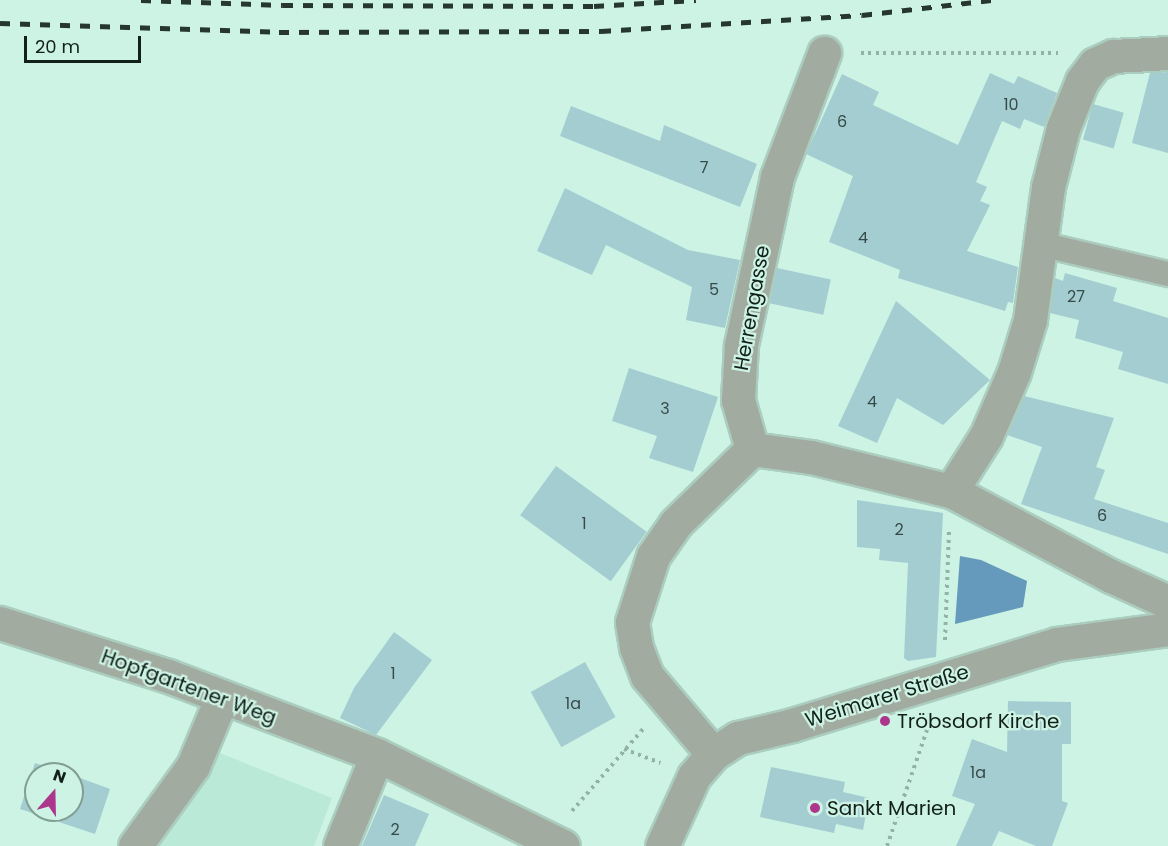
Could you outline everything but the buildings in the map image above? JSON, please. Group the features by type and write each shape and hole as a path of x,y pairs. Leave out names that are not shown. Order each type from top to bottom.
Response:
{"street":[{"name":"Herrengasse","path":"752,449 738,400 741,345 777,177 825,53"},
{"path":"951,491 986,436 1014,372 1029,321 1040,244 1063,128 1082,81 1095,64 1113,56 1168,53"},
{"path":"713,754 667,704 647,676 636,647 633,622 653,556 675,524 752,449 811,457 951,491 1111,576 1168,602"},
{"name":"Hopfgartener Weg","path":"0,623 222,698 377,755 560,845"},
{"name":"Weimarer Straße","path":"662,846 694,776 713,754 738,738 944,680 1057,644 1168,629"},
{"path":"135,846 193,766 222,698"},
{"path":"340,846 377,755"}],"lane":[{"path":"1040,244 1168,274"}],"path":[{"path":"825,53 1078,53 1095,64"},
{"path":"887,846 944,680 948,548"},
{"path":"560,845 575,806 667,704"}],"shaded area":[{"path":"220,753 332,798 314,846 147,846 176,814"}],"water":[{"path":"960,556 981,560 1027,581 1023,607 955,624"}],"railway":[{"path":"141,0 283,5 594,6 696,0"},
{"path":"0,23 279,32 601,31 862,15 991,0"}],"place":[{"name":"Tröbsdorf Kirche","path":"885,721"},
{"name":"Sankt Marien","path":"815,808"}]}
